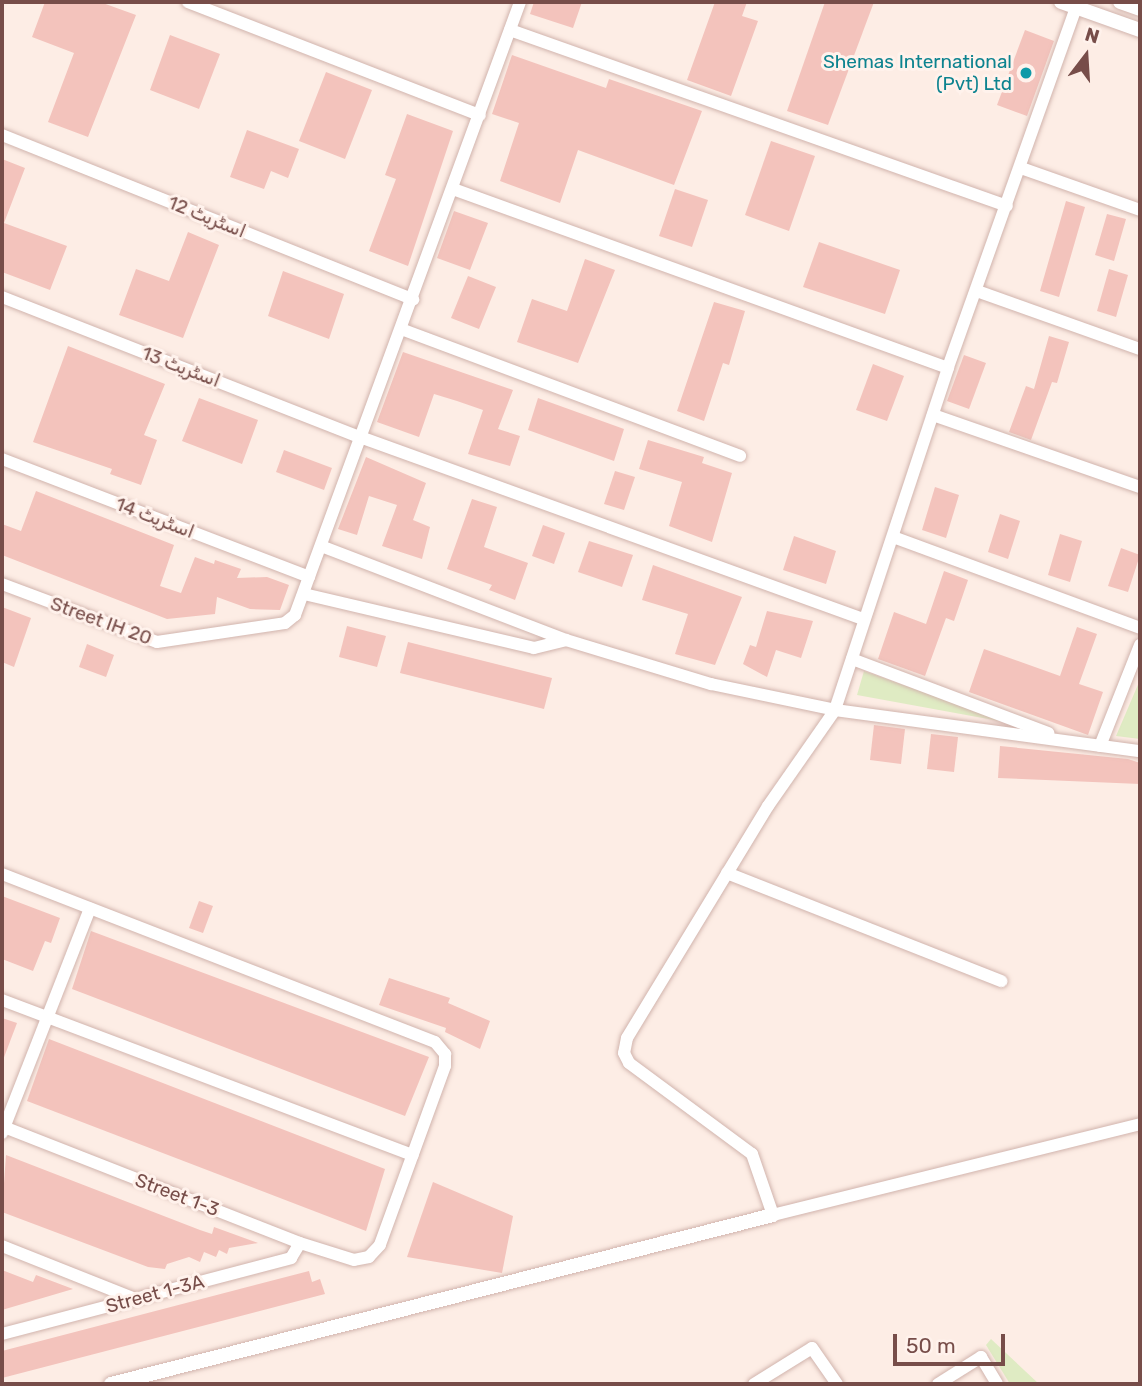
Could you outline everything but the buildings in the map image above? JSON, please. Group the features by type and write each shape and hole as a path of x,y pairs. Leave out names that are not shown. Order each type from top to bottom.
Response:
{"street":[{"path":"188,2 480,115"},
{"path":"520,2 304,594 534,648 566,640"},
{"path":"1061,2 1078,5 1140,30"},
{"path":"1120,2 1140,9"},
{"path":"773,1215 752,1154 629,1063 624,1053 627,1038 727,873 835,709 948,368 1078,5"},
{"path":"510,30 1007,206"},
{"name":"اسٹریٹ 12","path":"2,135 413,299"},
{"path":"1021,168 1140,210"},
{"path":"453,189 948,368"},
{"path":"977,291 1140,349"},
{"name":"اسٹریٹ 13","path":"2,298 360,437 863,619"},
{"path":"401,329 740,456"},
{"path":"933,415 1140,487"},
{"name":"اسٹریٹ 14","path":"2,459 309,577"},
{"path":"893,537 1140,628"},
{"path":"321,546 566,640 711,684 835,709 1140,751"},
{"name":"Street IH 20","path":"2,584 157,642 285,624 299,610 304,594"},
{"path":"1100,746 1140,645"},
{"path":"852,659 1066,740"},
{"path":"727,873 1001,981"},
{"path":"2,874 435,1042 445,1054 445,1066 413,1155 2,1000"},
{"path":"3,1129 90,909"},
{"path":"111,1384 1140,1124"},
{"name":"Street 1-3","path":"3,1129 300,1243 355,1260 369,1257 380,1245 413,1155"},
{"name":"Street 1-3A","path":"2,1334 291,1258 300,1243"},
{"path":"2,1246 135,1300"},
{"path":"754,1384 812,1348 836,1384"},
{"path":"938,1384 981,1357 998,1384"}],"green space":[{"path":"864,671 1010,723 857,695"},
{"path":"1140,680 1140,739 1116,736"},
{"path":"991,1339 1039,1384 1010,1384 986,1345"}],"place":[{"name":"Shemas International (Pvt) Ltd","path":"1026,73"}]}
